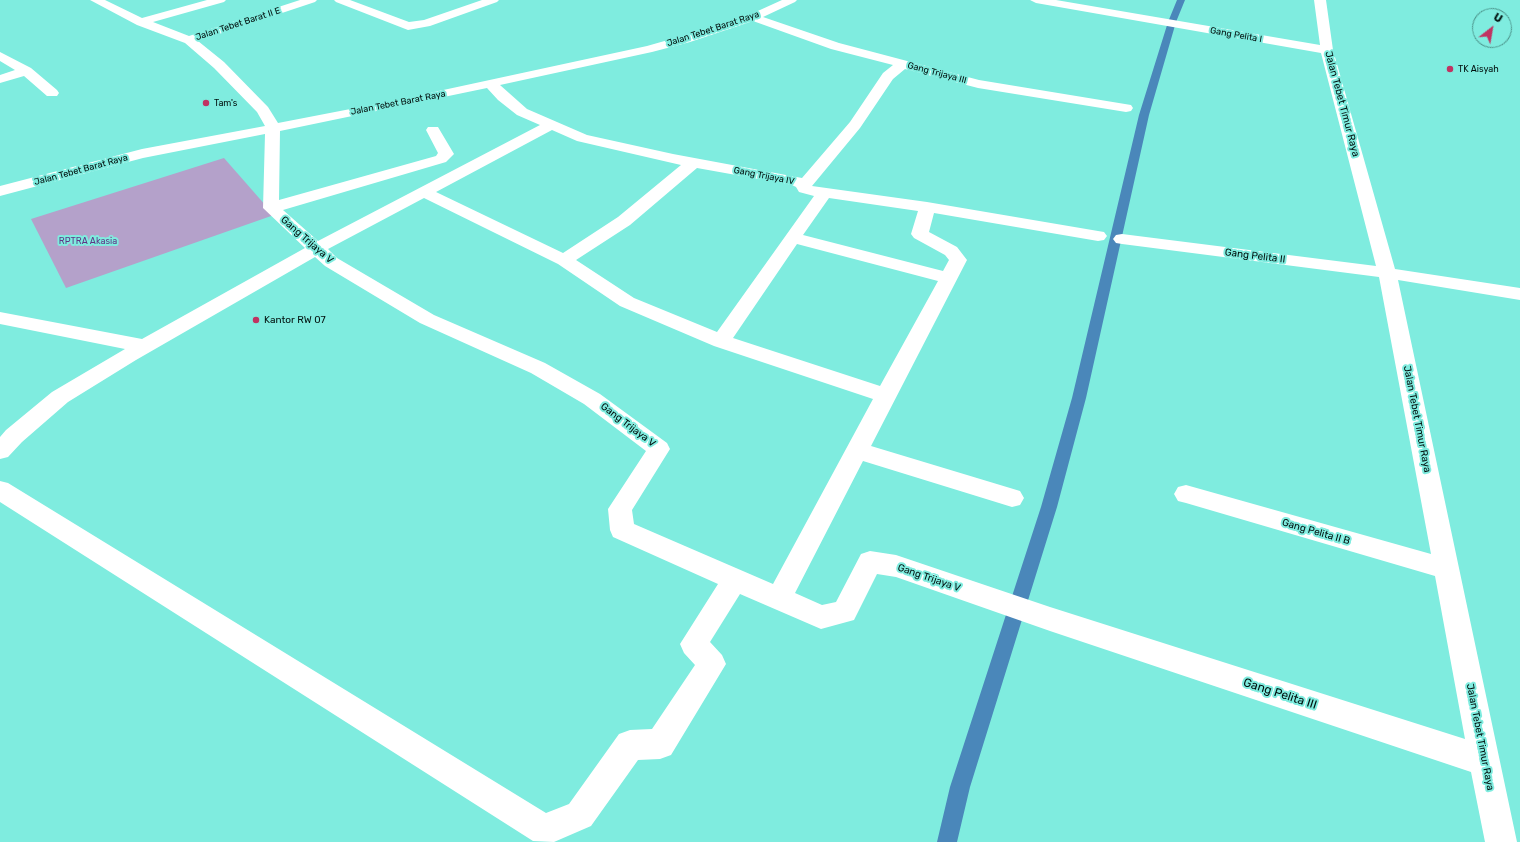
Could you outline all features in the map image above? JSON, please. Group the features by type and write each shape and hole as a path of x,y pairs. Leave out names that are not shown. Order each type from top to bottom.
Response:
{"street":[{"path":"96,0 141,22 189,40 219,65 263,110 273,127 271,208 441,159 446,154 433,130"},
{"path":"141,22 220,0"},
{"name":"Jalan Tebet Barat II E","path":"189,40 311,0"},
{"path":"340,0 408,26 413,26 493,0"},
{"name":"Jalan Tebet Barat Raya","path":"0,192 142,154 491,84 686,39 753,17 791,0"},
{"name":"Gang Pelita I","path":"1036,0 1144,20 1327,50"},
{"name":"Jalan Tebet Timur Raya","path":"1320,0 1327,50 1387,273 1501,842"},
{"name":"Gang Trijaya III","path":"753,17 835,46 978,84 1126,108"},
{"path":"0,56 26,72 52,93"},
{"path":"804,186 855,125 888,76 903,64"},
{"path":"0,79 26,72"},
{"name":"Gang Trijaya IV","path":"491,84 503,97 522,112 582,138 693,163 796,181 812,191 927,207 1098,236"},
{"path":"0,451 14,436 60,397 145,346 317,248 551,125"},
{"path":"564,260 624,221 693,163"},
{"path":"424,192 564,260 627,302 721,341 886,396"},
{"path":"721,341 824,193"},
{"path":"778,598 958,260 951,251 920,234 927,207"},
{"name":"Gang Trijaya V","path":"271,208 331,262 427,319 538,368 592,399 632,427 659,449 620,509 622,530 821,617 845,612 870,562 896,566 1062,623"},
{"path":"793,238 949,278"},
{"name":"Gang Pelita II","path":"1122,239 1387,273 1520,294"},
{"path":"0,318 145,346"},
{"path":"857,450 1012,498"},
{"path":"0,490 544,830 580,815 630,745 660,744 712,664 694,644 734,579"},
{"name":"Gang Pelita II B","path":"1186,494 1447,569"},
{"name":"Gang Pelita III","path":"1062,623 1485,761"}],"green space":[{"name":"RPTRA Akasia","path":"224,158 274,215 66,288 31,219"}],"waterway":[{"path":"947,842 960,787 1049,507 1079,398 1144,115 1172,22 1181,0"}],"place":[{"name":"TK Aisyah","path":"1450,69"},
{"name":"Tam's","path":"206,103"},
{"name":"Kantor RW 07","path":"256,320"}]}
